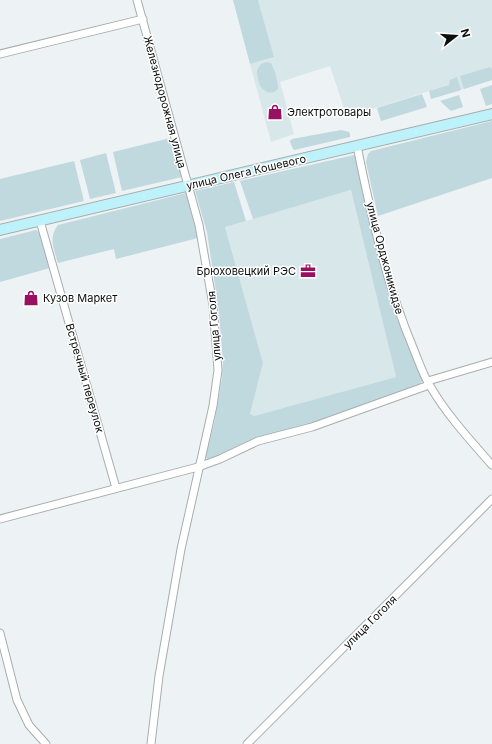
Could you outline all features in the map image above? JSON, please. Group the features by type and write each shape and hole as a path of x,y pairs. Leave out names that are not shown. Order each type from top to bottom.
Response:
{"main road":[{"name":"улица Олега Кошевого","path":"0,230 492,114"}],"street":[{"name":"Железнодорожная улица","path":"137,0 188,185"},
{"path":"0,54 143,19"},
{"name":"улица Орджоникидзе","path":"358,146 372,219 392,293 403,325 428,383 459,427 492,465"},
{"name":"улица Гоголя","path":"151,744 167,630 181,549 215,393 217,363 214,312 208,271 199,226 188,185"},
{"name":"Встречный переулок","path":"40,221 116,488"},
{"path":"0,520 198,467 220,459 258,441 312,427 428,383 492,362"},
{"name":"улица Гоголя","path":"247,744 492,499"},
{"path":"0,633 17,700 29,725 46,744"}],"shaded area":[{"path":"233,0 258,0 274,57 250,64"},
{"path":"258,0 492,0 492,80 451,93 448,85 347,117 330,66 280,82 294,134 271,142 250,64 274,57"},
{"path":"266,62 271,63 277,79 278,89 270,93 262,89 258,80 257,70 261,64"},
{"path":"490,67 492,69 492,80 464,89 460,76"},
{"path":"457,77 461,90 431,99 429,91 449,85 450,80"},
{"path":"492,85 492,104 486,106 480,89"},
{"path":"422,94 427,107 381,121 377,108"},
{"path":"459,95 463,107 451,111 440,101"},
{"path":"492,121 492,178 378,216 366,162 368,154 371,151"},
{"path":"341,130 349,132 350,137 294,150 291,145 290,141 292,139"},
{"path":"170,138 182,177 122,191 113,152"},
{"path":"106,153 116,193 90,199 80,160"},
{"path":"354,155 375,246 395,314 422,376 422,382 419,385 311,424 255,438 210,460 206,458 206,455 214,424 222,378 223,362 219,312 207,232 195,191 234,182 246,221 225,227 263,363 250,414 254,416 396,377 351,190 253,219 240,181"},
{"path":"74,161 84,201 0,221 0,179"},
{"name":"Брюховецкий РЭС","path":"351,190 396,377 254,416 250,414 263,363 225,227"},
{"path":"186,193 198,238 116,259 114,249 58,263 53,244 53,234 58,225"},
{"path":"36,230 41,234 50,268 0,282 0,239"}],"place":[{"name":"Электротовары","path":"275,112"},
{"name":"Брюховецкий РЭС","path":"308,271"},
{"name":"Кузов Маркет","path":"31,298"}]}
